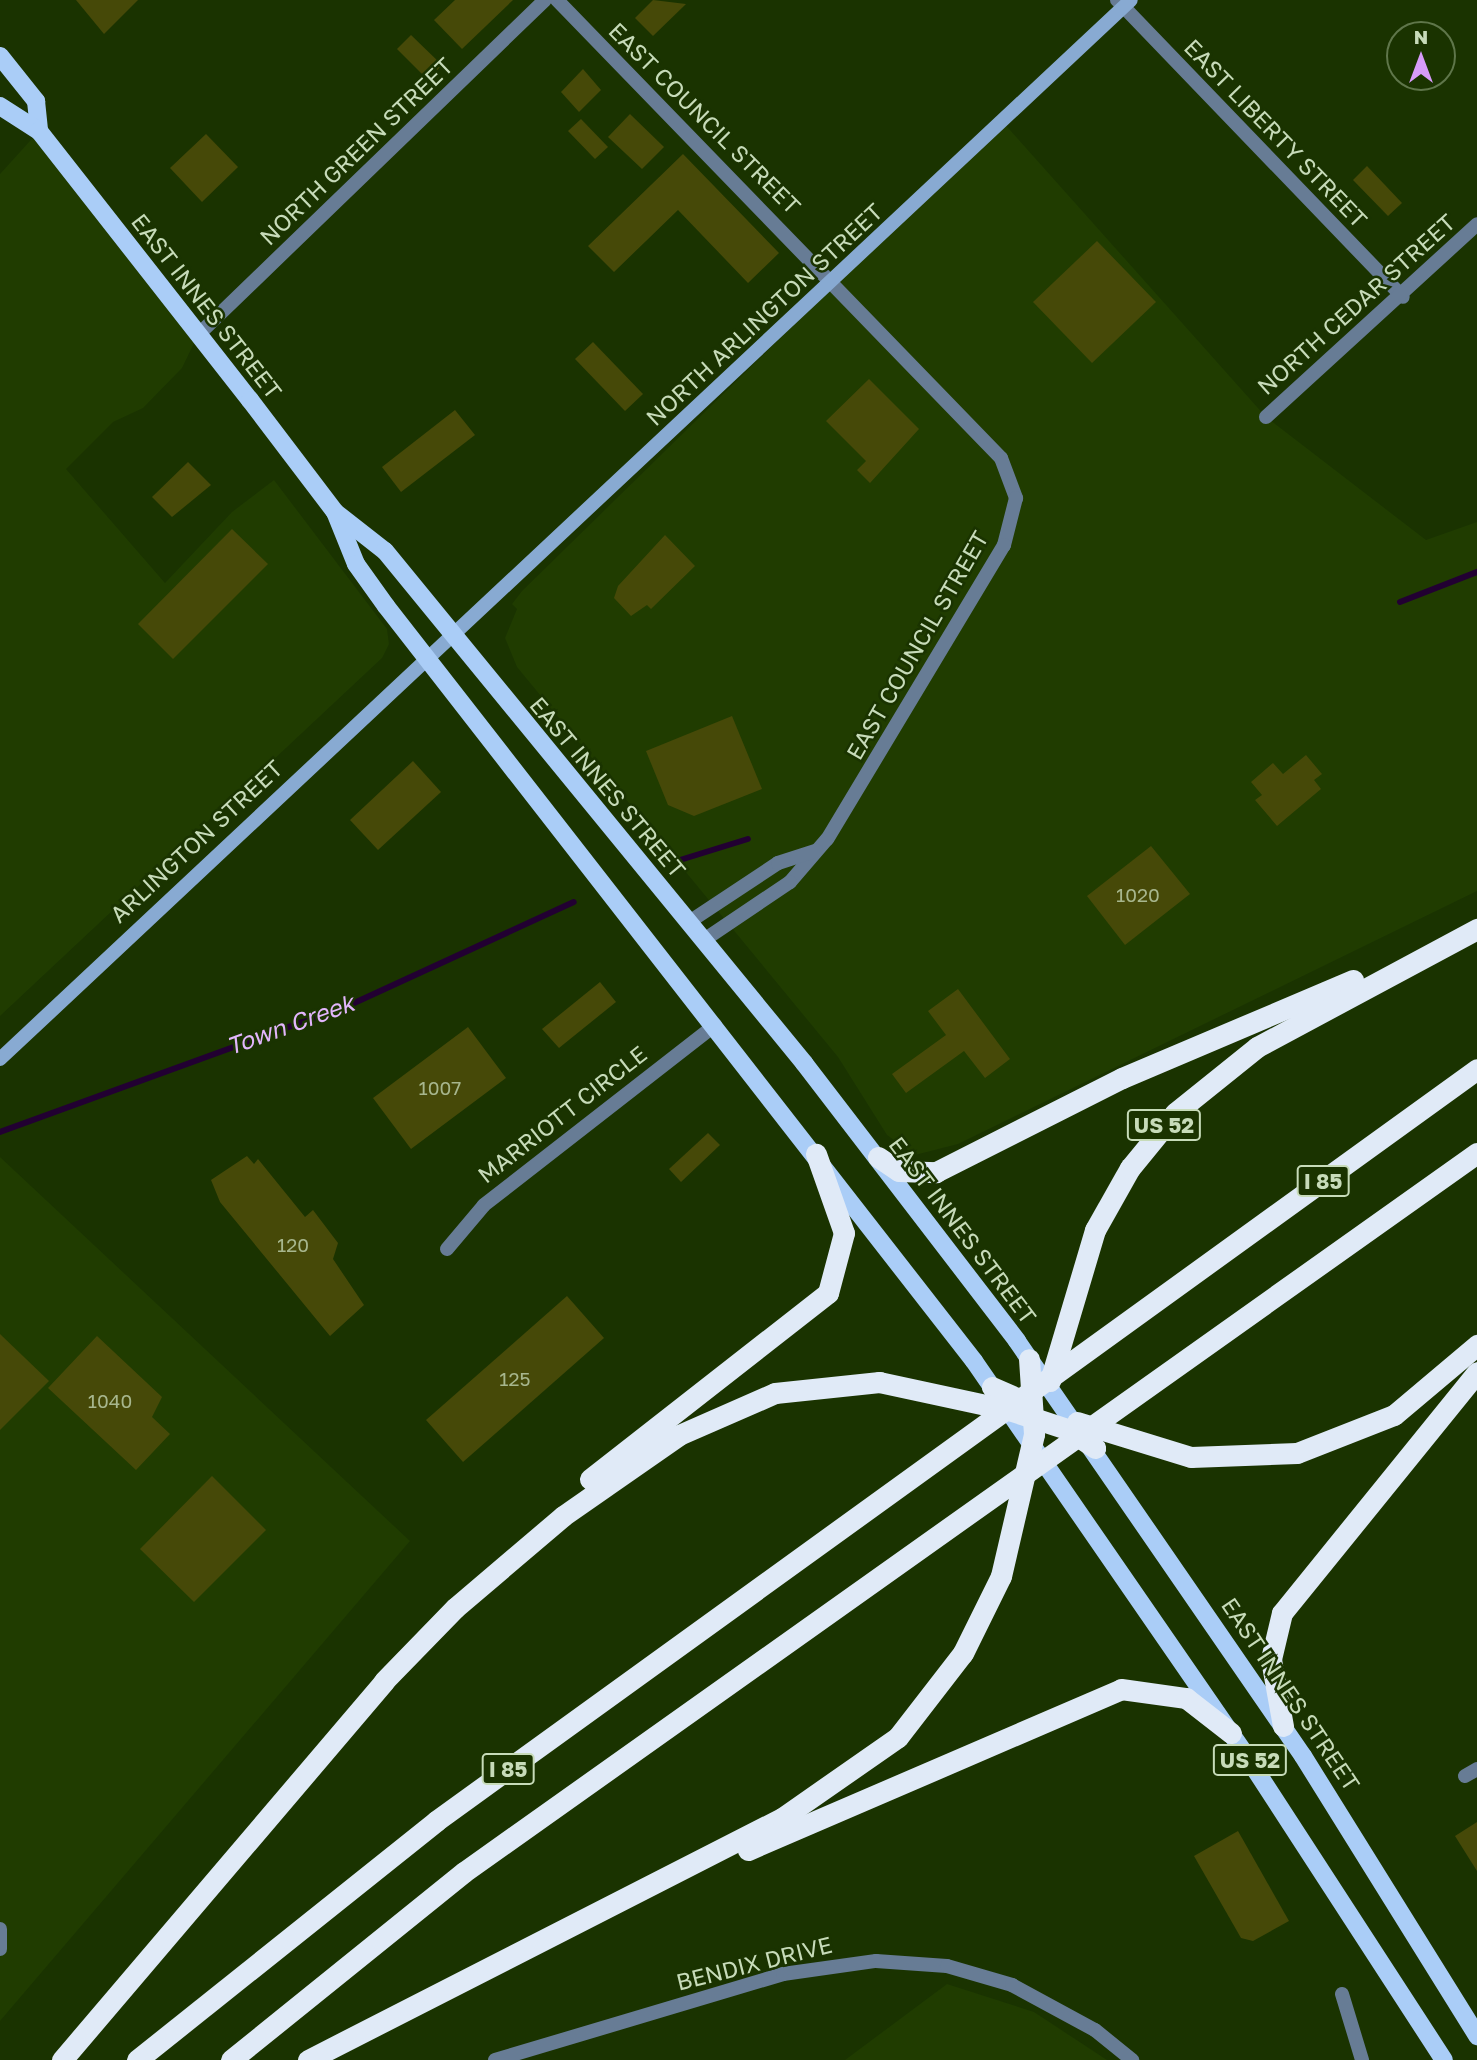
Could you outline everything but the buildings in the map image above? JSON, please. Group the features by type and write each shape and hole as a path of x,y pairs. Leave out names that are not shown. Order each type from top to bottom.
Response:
{"highway":[{"path":"878,1157 905,1173 936,1172 1160,1061 1476,930"},
{"name":"US 52","path":"1047,1466 1040,1414 1096,1230 1130,1168 1169,1119 1257,1047 1476,930"},
{"name":"I 85","path":"137,2060 436,1821 1477,1069"},
{"name":"I 85","path":"231,2060 464,1872 914,1549 1477,1153"},
{"path":"62,2060 384,1681 476,1588 606,1467 825,1297 838,1271 844,1233 816,1154"},
{"path":"476,1588 635,1463 758,1398 827,1383 879,1382 1076,1422 1191,1457 1297,1452 1394,1415 1477,1345"},
{"path":"308,2060 782,1818 865,1765 910,1724 963,1653 991,1600 1040,1414 1029,1359"},
{"name":"US 52","path":"1283,1726 1271,1659 1282,1613 1477,1372"},
{"path":"992,1387 1095,1448"},
{"path":"575,1923 1121,1689 1186,1698 1231,1733"}],"main road":[{"name":"EAST INNES STREET","path":"0,56 36,101 39,131"},
{"name":"EAST INNES STREET","path":"0,106 39,131 335,512 364,577 816,1154 1009,1410 1231,1733 1444,2060"},
{"name":"EAST INNES STREET","path":"335,512 386,551 450,634 704,940 878,1157 1049,1385 1095,1448 1283,1726 1477,2036"}],"street":[{"name":"NORTH GREEN STREET","path":"198,335 545,0"},
{"name":"EAST COUNCIL STREET","path":"557,0 832,280 1001,458 1016,498 1004,545 816,851 790,882 704,940"},
{"name":"NORTH ARLINGTON STREET","path":"425,657 832,280 1124,2"},
{"name":"EAST LIBERTY STREET","path":"1124,2 1403,297"},
{"name":"NORTH CEDAR STREET","path":"1266,417 1403,297 1477,224"},
{"name":"ARLINGTON STREET","path":"0,1059 425,657"},
{"path":"689,922 778,863 816,851"},
{"name":"MARRIOTT CIRCLE","path":"447,1249 484,1205 715,1025"},
{"path":"0,1929 0,1949"},
{"name":"BENDIX DRIVE","path":"495,2060 783,1974 876,1961 947,1966 1012,1985 1095,2030 1132,2060"},
{"path":"1342,1994 1362,2060"}],"shaded area":[{"path":"1002,121 1266,417 1426,540 1477,522 1477,891 958,1144 915,1155 887,1135 838,1057 517,667 505,638 517,609 512,604 522,591"},
{"path":"39,131 198,335 182,368 143,408 113,422 66,469 165,583 232,512 274,480 387,629 389,644 382,658 0,1016 0,174"},
{"path":"0,1157 410,1541 0,2021"},
{"path":"947,1984 1034,2012 1107,2060 845,2060"}],"waterway":[{"name":"Town Creek","path":"1400,602 1477,572"},
{"name":"Town Creek","path":"680,860 748,839"},
{"name":"Town Creek","path":"0,1132 352,1004 574,902"}]}
